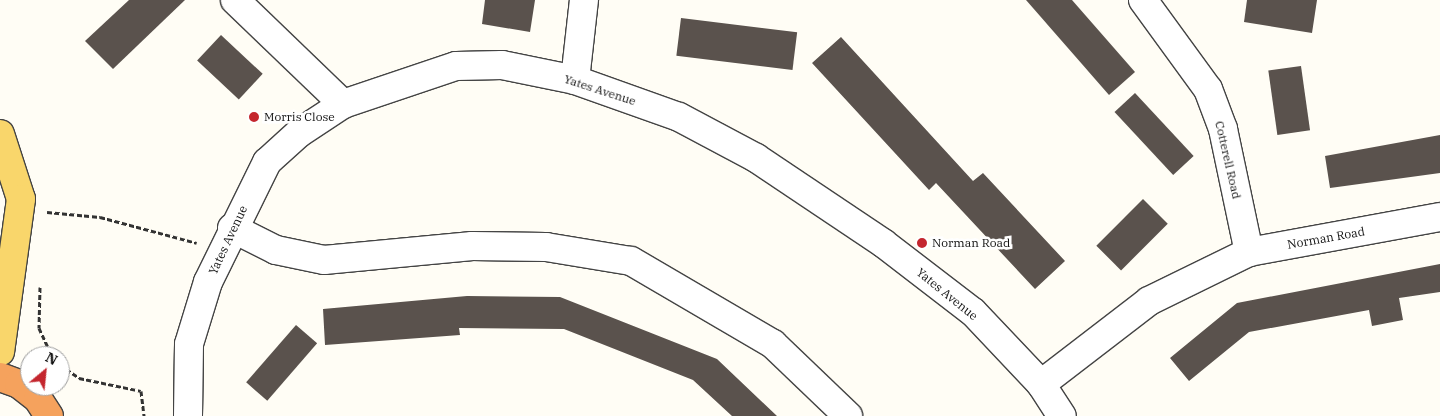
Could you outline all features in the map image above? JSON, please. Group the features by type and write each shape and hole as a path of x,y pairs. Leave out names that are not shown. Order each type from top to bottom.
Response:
{"highway":[{"path":"0,377 19,384 38,399 49,416"}],"main road":[{"path":"0,134 21,199 0,352"}],"street":[{"path":"234,0 343,104"},
{"path":"575,80 584,0"},
{"name":"Cotterell Road","path":"1143,0 1208,89 1223,129 1249,252"},
{"name":"Yates Avenue","path":"182,416 189,344 208,282 227,239 267,162 299,133 343,104 456,66 502,65 575,80 679,117 756,158 883,244 973,312 1041,384 1062,416"},
{"name":"Norman Road","path":"1041,384 1149,300 1249,252 1440,217"},
{"path":"227,239 324,260 472,246 546,247 631,261 773,344 848,416"}],"path":[{"path":"41,211 109,219 170,233 227,239"},
{"path":"40,277 38,328 47,346"},
{"path":"70,372 79,378 141,391 144,416"}],"building":[{"path":"129,0 185,0 113,69 85,41"},
{"path":"485,0 535,0 530,32 482,24"},
{"path":"1026,0 1072,0 1135,72 1109,95"},
{"path":"1247,0 1317,0 1312,33 1244,22"},
{"path":"681,18 797,32 792,70 676,56"},
{"path":"221,35 263,74 239,99 197,61"},
{"path":"841,37 973,181 983,173 1065,261 1035,289 936,183 929,190 812,63"},
{"path":"1301,66 1310,130 1277,135 1268,71"},
{"path":"1135,93 1194,156 1173,175 1115,112"},
{"path":"1440,135 1440,173 1330,188 1325,156"},
{"path":"1143,199 1168,224 1121,270 1096,246"},
{"path":"1440,264 1440,292 1399,298 1403,320 1372,326 1369,310 1249,332 1189,381 1170,358 1237,303"},
{"path":"467,296 560,297 717,359 777,416 732,416 693,380 564,329 459,328 460,335 325,345 323,309"},
{"path":"296,325 317,343 267,401 246,382"}],"place":[{"name":"Morris Close","path":"254,117"},
{"name":"Norman Road","path":"922,243"}]}
